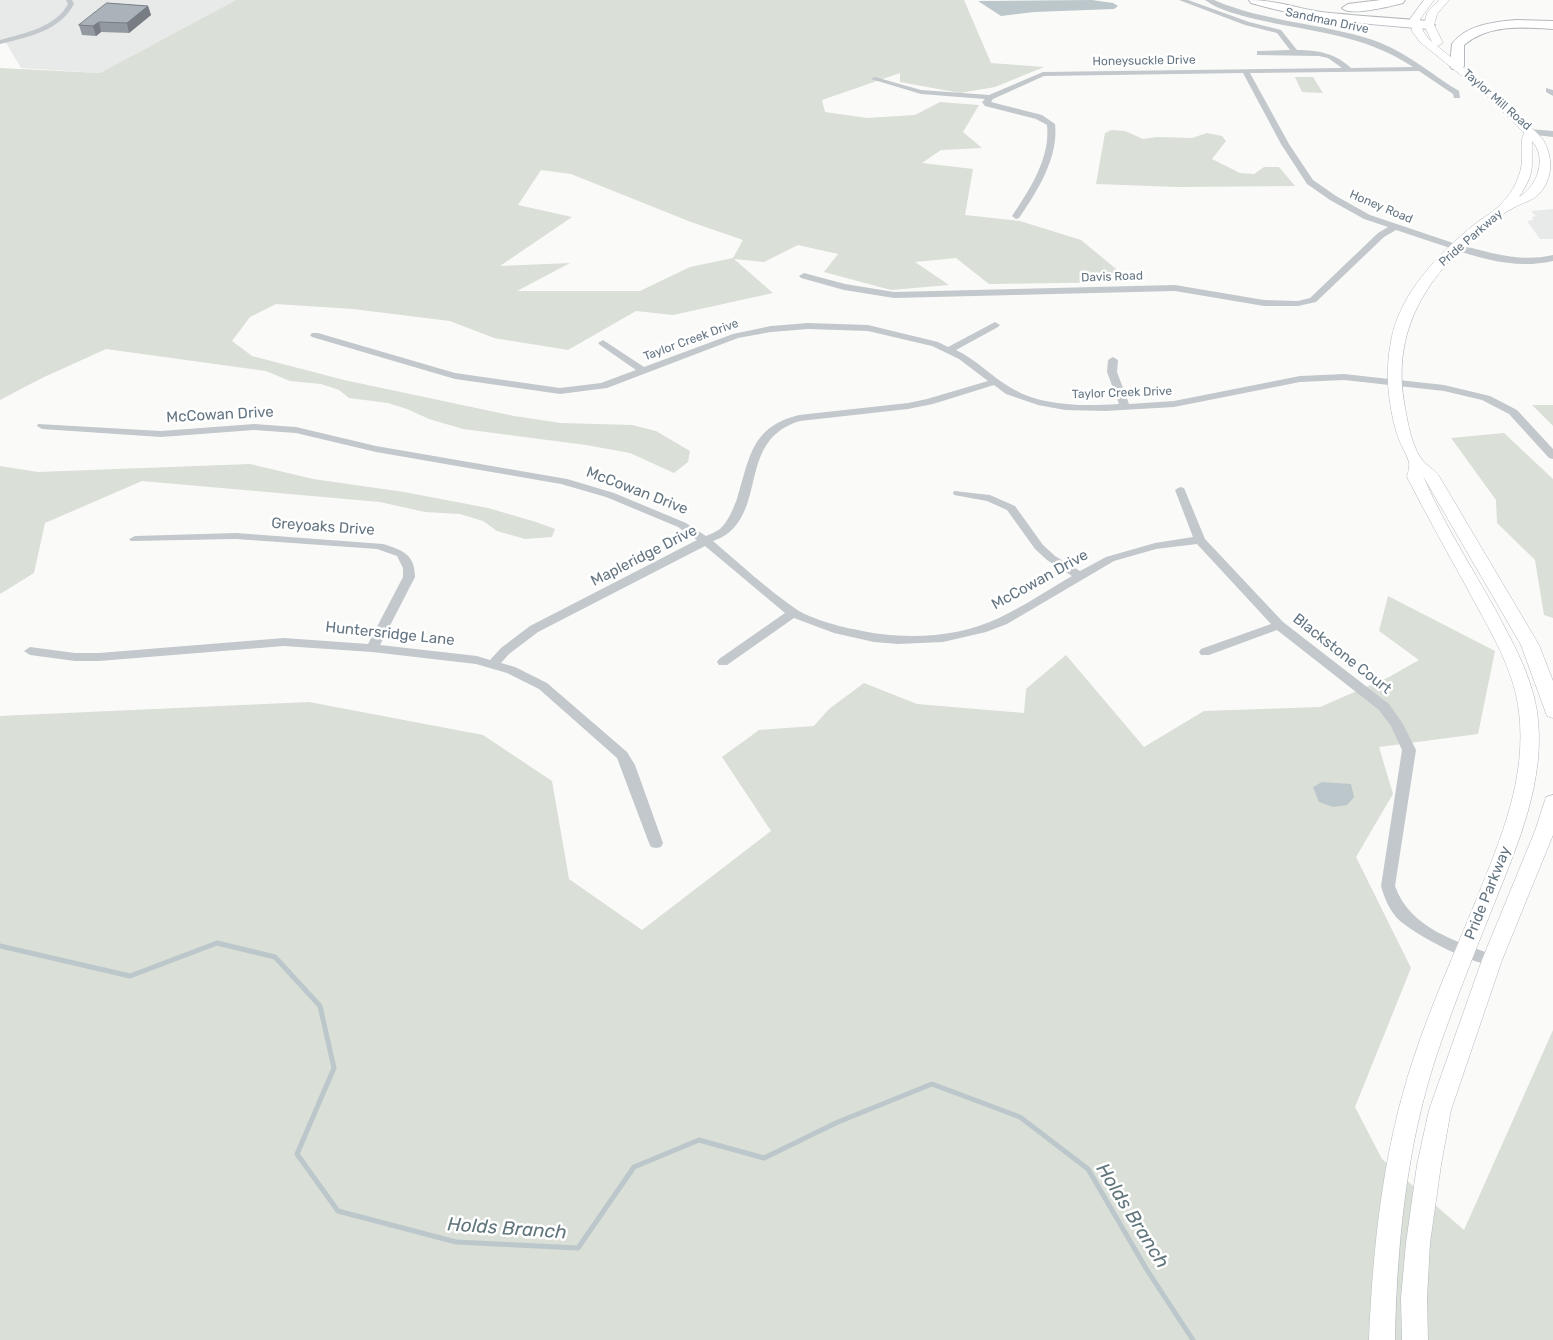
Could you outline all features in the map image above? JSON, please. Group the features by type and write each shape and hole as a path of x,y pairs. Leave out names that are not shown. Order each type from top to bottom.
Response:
{"highway":[{"path":"1255,0 1290,10 1313,14 1428,25"},
{"path":"1281,0 1309,6 1344,8 1370,6 1399,0"},
{"path":"1457,66 1458,44 1473,32 1511,25 1553,25"}],"main road":[{"path":"1415,24 1415,19 1421,8 1429,0"},
{"path":"1428,25 1432,13 1444,0"},
{"name":"Taylor Mill Road","path":"1415,24 1420,36 1492,95 1530,132"},
{"name":"Taylor Mill Road","path":"1428,25 1445,56"},
{"name":"Pride Parkway","path":"1382,1340 1386,1262 1393,1200 1404,1139 1424,1060 1517,821 1525,793 1528,765 1528,711 1520,682 1505,643 1416,477 1417,464 1400,420 1394,383 1395,350 1404,319 1417,292 1456,247 1506,207 1529,198 1538,187 1545,168 1544,151 1540,142 1530,132 1525,141 1528,157 1526,175 1506,207"},
{"name":"Pride Parkway","path":"1417,464 1431,476 1436,484 1530,645 1546,686 1553,712"},
{"name":"Pride Parkway","path":"1415,1340 1414,1298 1418,1243 1428,1165 1440,1110 1492,960 1546,831 1553,802"}],"street":[{"path":"0,42 38,30 54,22 68,10 71,4 69,0"},
{"path":"1182,0 1247,24 1279,31 1296,53"},
{"name":"Sandman Drive","path":"1208,0 1266,20 1371,42 1397,53 1456,93 1457,96"},
{"path":"1260,53 1317,53 1334,57 1342,62 1348,70"},
{"name":"Honeysuckle Drive","path":"875,79 921,92 990,97 1047,74 1420,69"},
{"name":"Honey Road","path":"1245,70 1285,144 1310,182 1350,209 1394,227 1456,247"},
{"path":"1553,90 1549,90 1553,94"},
{"path":"990,97 986,102 988,104 1040,117 1051,124 1053,130 1050,146 1038,176 1016,216"},
{"name":"Taylor Mill Road","path":"1530,132 1553,134"},
{"name":"Davis Road","path":"804,276 844,287 894,295 1175,288 1194,289 1283,305 1304,304 1313,300 1381,236 1394,227"},
{"path":"1456,247 1512,262 1539,262 1553,258"},
{"path":"950,350 995,325"},
{"name":"Taylor Creek Drive","path":"314,335 455,376 560,391 582,390 603,386 736,336 782,327 868,328 910,336 950,350 994,382 1020,396 1056,406 1082,408 1125,407 1195,401 1311,378 1344,377 1467,392 1501,404 1524,421 1553,456"},
{"path":"603,343 643,371"},
{"path":"1113,360 1112,372 1125,407"},
{"name":"Mapleridge Drive","path":"493,664 505,651 534,629 724,531 734,518 760,444 764,437 782,423 812,416 929,402 994,382"},
{"name":"McCowan Drive","path":"42,426 161,434 254,427 296,430 376,449 577,485 610,495 682,524 706,541 793,613 838,630 874,638 898,640 943,638 982,629 1003,621 1110,559 1155,546 1200,540"},
{"name":"Blackstone Court","path":"1180,490 1200,540 1279,626 1384,707 1397,724 1409,750 1388,886 1391,896 1401,913 1417,927 1492,960"},
{"path":"958,493 990,498 1012,508 1039,547 1050,558 1080,576"},
{"name":"Greyoaks Drive","path":"135,539 236,536 370,545 396,551 409,568 409,578 372,648"},
{"path":"723,662 793,613"},
{"path":"1205,652 1279,626"},
{"name":"Huntersridge Lane","path":"30,651 75,657 99,657 284,642 372,648 458,657 493,664 511,670 543,686 622,755 628,765 656,843"}],"shaded area":[{"path":"0,0 236,0 100,73 21,68 5,41 0,40"},
{"path":"236,0 964,0 991,63 1044,67 995,87 960,93 900,82 900,73 822,100 825,112 867,118 915,115 940,102 979,105 963,132 982,148 941,150 922,163 973,169 965,215 1020,221 1081,240 1132,282 989,284 956,258 915,262 949,285 891,290 824,272 838,254 798,245 764,262 734,259 773,293 673,315 636,311 568,350 494,338 450,321 353,309 276,304 250,317 232,341 252,356 344,380 514,416 561,423 632,425 656,431 690,451 688,462 674,473 630,453 586,445 463,429 429,419 388,403 349,398 339,390 321,384 290,381 266,371 106,349 42,378 0,400 0,68 100,73","holes":["541,170 571,174 691,222 743,240 733,258 690,267 640,291 517,291 570,263 500,266 572,217 518,205"]},
{"path":"1092,0 1113,3 1118,6 1114,9 1034,12 1001,16 978,1"},
{"path":"1295,77 1313,77 1323,93 1302,92"},
{"path":"1111,130 1125,131 1143,139 1157,137 1192,138 1207,133 1222,136 1226,141 1212,159 1240,173 1254,174 1264,167 1279,167 1295,186 1177,187 1096,184 1105,133"},
{"path":"1553,209 1553,239 1540,239 1527,221 1533,220 1532,217 1536,216 1531,211"},
{"path":"1532,405 1553,405 1553,426"},
{"path":"1504,433 1553,479 1553,618 1544,615 1535,560 1497,523 1496,500 1451,438"},
{"path":"250,464 313,479 404,492 488,508 555,529 552,537 525,539 497,531 483,521 460,514 425,512 380,502 142,481 45,523 34,573 0,594 0,466 38,472"},
{"path":"1388,596 1495,651 1478,734 1379,747 1393,794 1356,857 1411,968 1355,1107 1382,1159 1464,1230 1553,1030 1553,1340 0,1340 0,716 309,702 483,735 552,781 569,879 642,930 771,831 722,757 759,730 814,726 829,709 864,683 917,704 1024,713 1026,689 1066,655 1144,747 1204,711 1320,707 1389,677 1419,660 1379,631"},
{"path":"1322,782 1351,784 1354,797 1347,805 1333,807 1319,802 1313,787"}],"building":[{"path":"107,3 148,6 127,23 99,22 93,26 79,25"}],"waterway":[{"name":"Holds Branch","path":"0,946 130,976 217,943 275,957 320,1006 334,1068 297,1154 338,1211 456,1242 578,1248 634,1167 699,1140 764,1158 838,1122 932,1084 1020,1117 1088,1169 1147,1270 1193,1340"}]}
